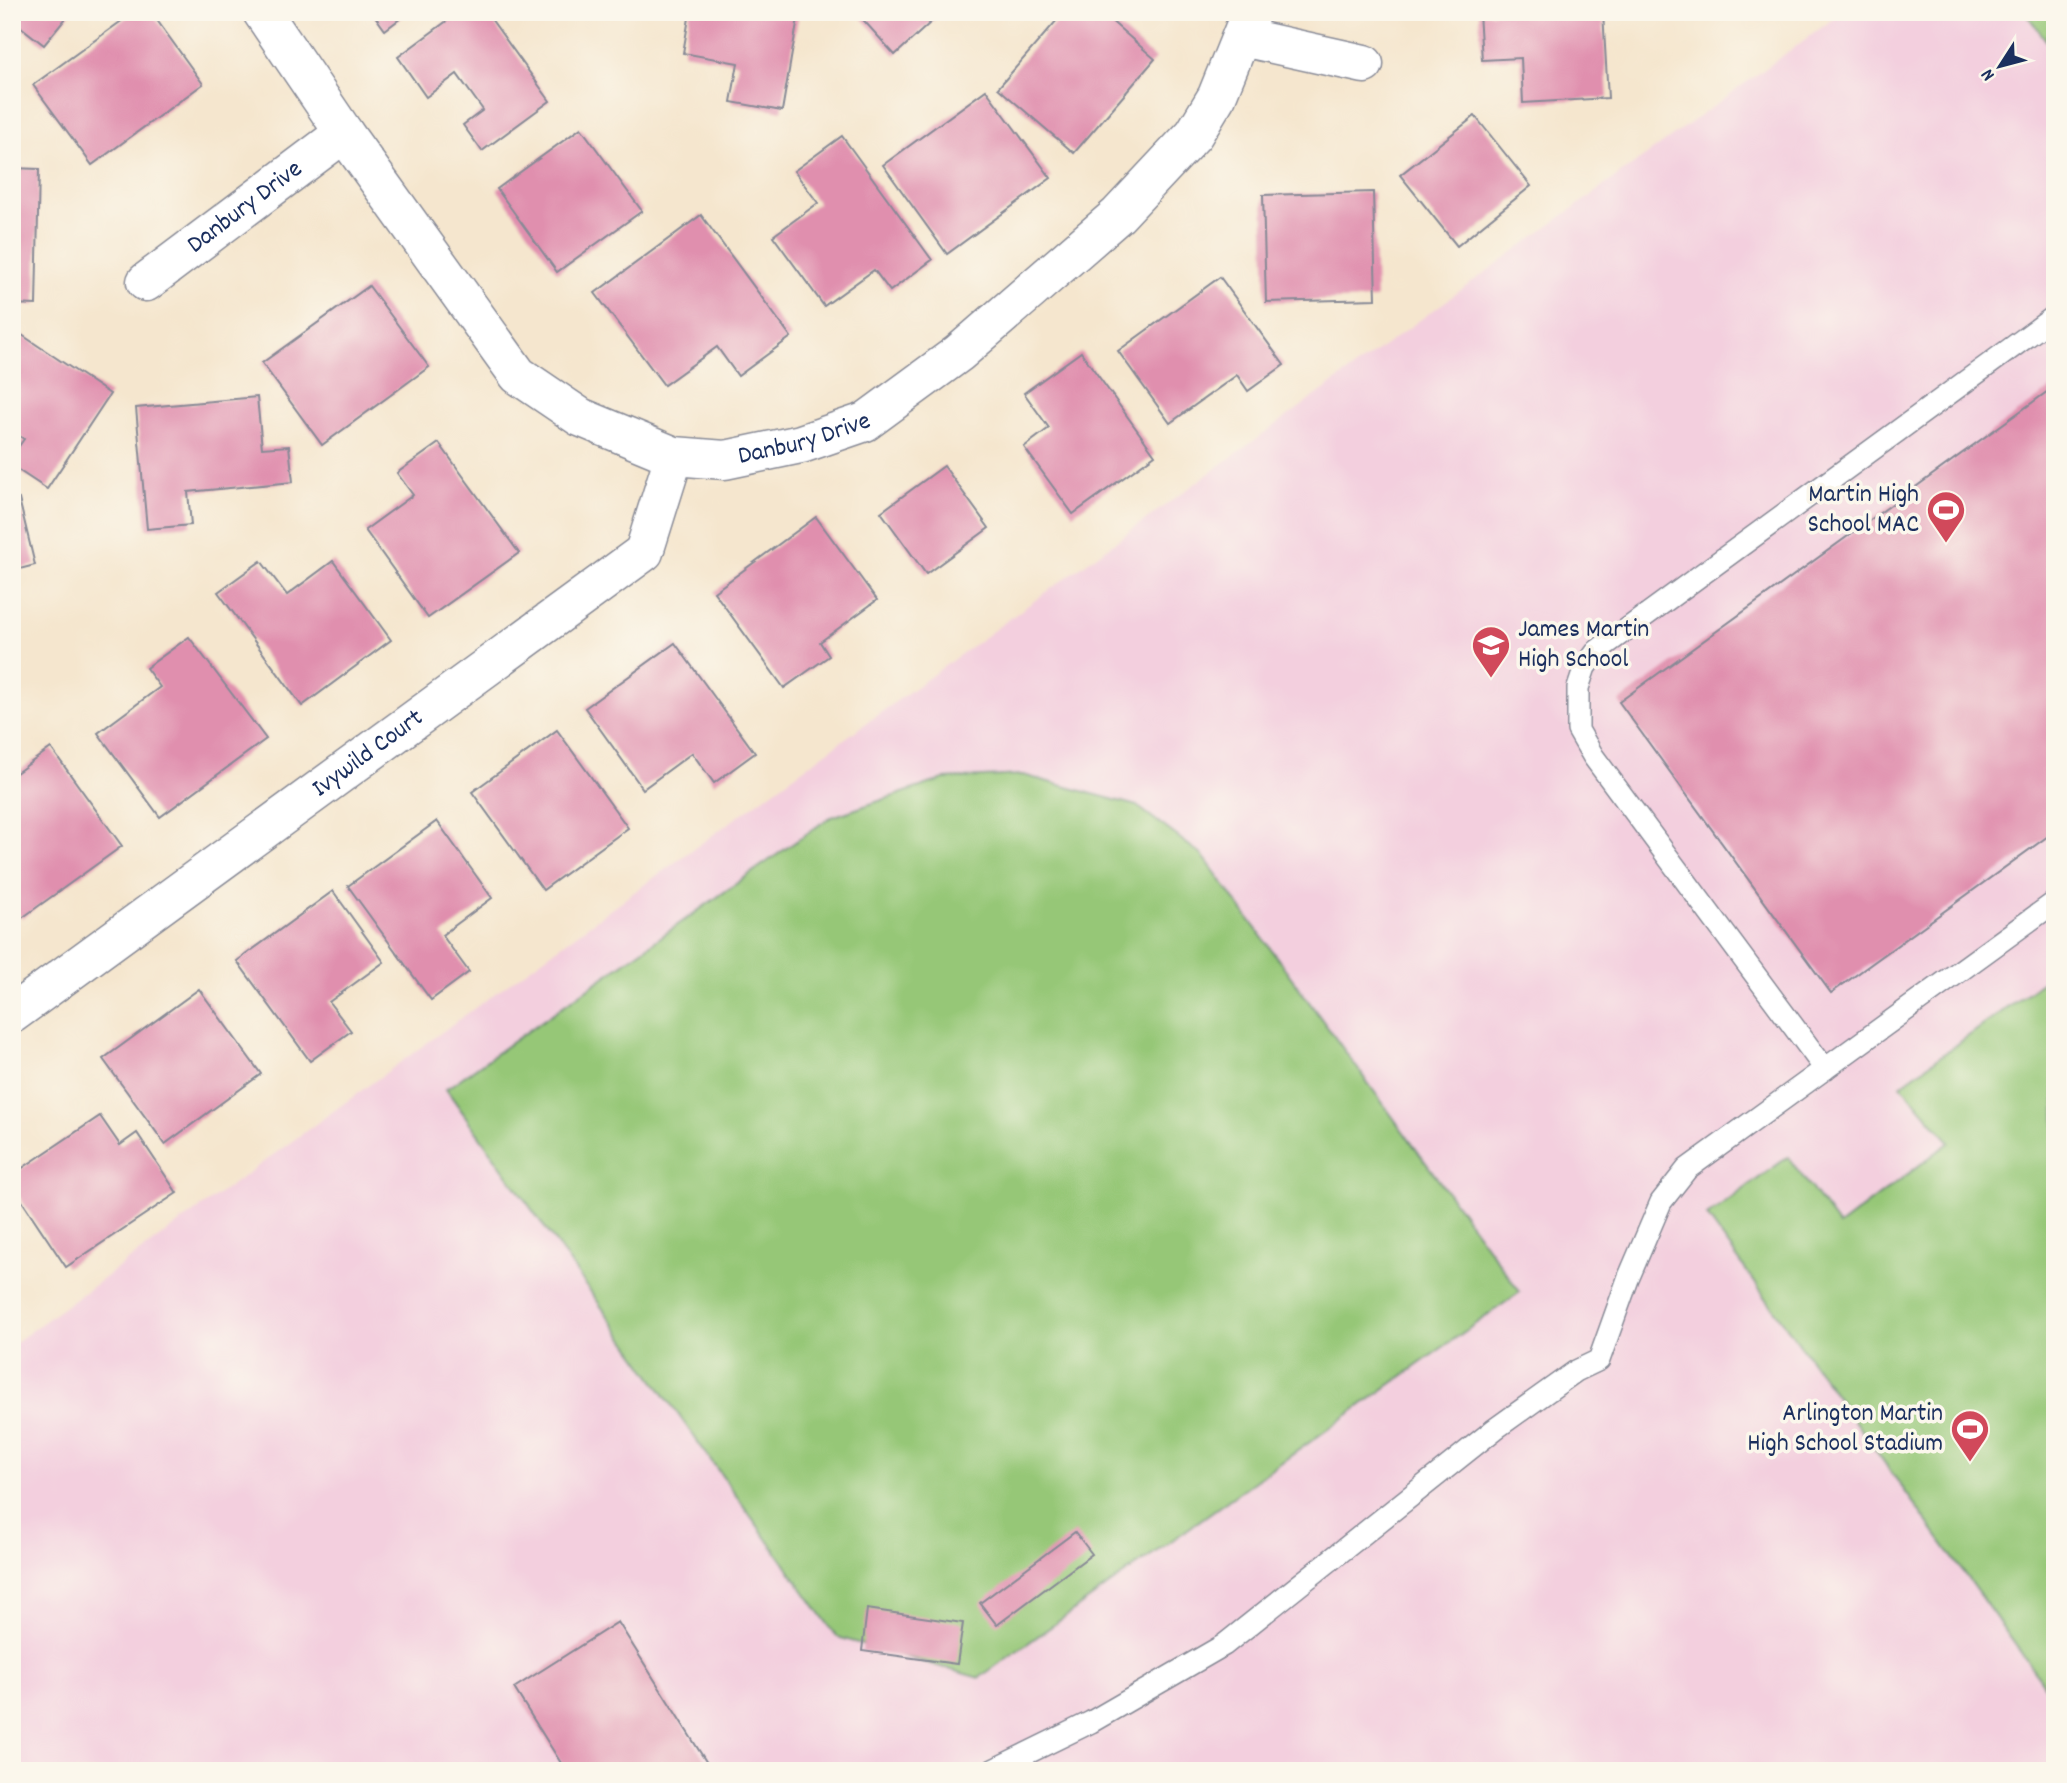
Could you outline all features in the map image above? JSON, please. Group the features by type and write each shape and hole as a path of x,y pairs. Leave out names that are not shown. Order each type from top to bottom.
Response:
{"street":[{"name":"Danbury Drive","path":"262,12 344,133 518,375 580,417 674,456 725,460 801,444 865,422 958,354 1118,215 1194,134 1217,96 1247,25 1364,64"},
{"name":"Danbury Drive","path":"146,282 344,133"},
{"name":"Ivywild Court","path":"12,1014 644,552 674,456"}],"lane":[{"path":"1825,1069 1592,756 1578,730 1578,688 1585,667 1597,651 2055,316"},
{"path":"991,1771 1091,1722 1224,1645 1495,1429 1576,1371 1599,1360 1628,1279 1661,1202 1687,1169 2055,902"}],"shaded area":[{"name":"James Martin High School","path":"1843,12 2055,12 2055,1771 12,1771 12,1345"}],"green space":[{"path":"2025,12 2055,12 2055,52"},
{"path":"1023,775 1137,806 1203,856 1520,1292 979,1678 837,1637 446,1089 829,818 944,779"},
{"name":"Arlington Martin High School Stadium","path":"2055,973 2055,1700 1707,1216 1788,1157 1839,1226 1950,1142 1901,1085"}],"building":[{"path":"12,12 71,12 44,45 12,20"},
{"path":"134,12 151,12 203,84 92,165 33,85"},
{"path":"372,12 409,12 385,30"},
{"path":"459,12 486,12 550,101 482,151 463,125 483,110 457,74 426,97 398,57"},
{"path":"690,12 799,12 782,111 731,102 738,63 683,53"},
{"path":"856,12 942,12 895,55"},
{"path":"1064,12 1101,12 1155,59 1074,153 998,88"},
{"path":"1603,12 1608,98 1523,103 1521,58 1482,60 1479,13"},
{"path":"986,90 1051,178 947,254 883,165"},
{"path":"1475,116 1531,186 1457,246 1400,175"},
{"path":"581,128 642,211 557,272 497,189"},
{"path":"842,136 932,260 890,291 874,270 824,306 773,236 818,203 794,171"},
{"path":"12,168 39,169 36,305 12,304"},
{"path":"1373,192 1376,299 1266,302 1263,195"},
{"path":"701,215 791,337 738,376 717,347 664,385 595,293"},
{"path":"1220,277 1284,365 1248,391 1237,375 1170,423 1118,351"},
{"path":"369,286 429,367 322,445 262,363"},
{"path":"22,335 110,394 47,489 12,466 12,456 24,439 12,431 12,349"},
{"path":"1081,352 1155,455 1073,514 1024,447 1049,428 1024,393"},
{"name":"Martin High School MAC","path":"2055,386 2055,831 1831,993 1619,702"},
{"path":"257,397 262,448 289,446 293,482 188,492 191,525 147,529 136,408"},
{"path":"439,443 519,553 428,618 365,530 413,495 397,473"},
{"path":"944,466 989,528 926,574 881,512"},
{"path":"19,499 35,565 12,571 12,501"},
{"path":"816,517 877,600 820,642 829,656 784,688 714,592"},
{"path":"261,561 287,595 333,561 391,640 302,706 218,592"},
{"path":"189,637 266,739 160,817 98,733 160,687 146,668"},
{"path":"675,643 755,753 714,783 692,753 643,789 585,708"},
{"path":"557,730 628,828 543,890 472,792"},
{"path":"51,748 122,846 22,918 12,906 12,776"},
{"path":"437,821 492,898 442,935 469,972 431,1000 348,886"},
{"path":"333,891 384,962 329,1002 351,1031 310,1061 237,961"},
{"path":"199,989 261,1074 165,1144 103,1059"},
{"path":"100,1116 120,1145 137,1133 177,1193 66,1267 12,1186 12,1175"},
{"path":"1075,1532 1092,1554 997,1625 980,1603"},
{"path":"867,1609 963,1623 957,1664 862,1651"},
{"path":"618,1622 712,1771 566,1771 514,1688"}],"place":[{"name":"Martin High School MAC","path":"1946,544"},
{"name":"James Martin High School","path":"1491,679"},
{"name":"Arlington Martin High School Stadium","path":"1970,1463"}]}
